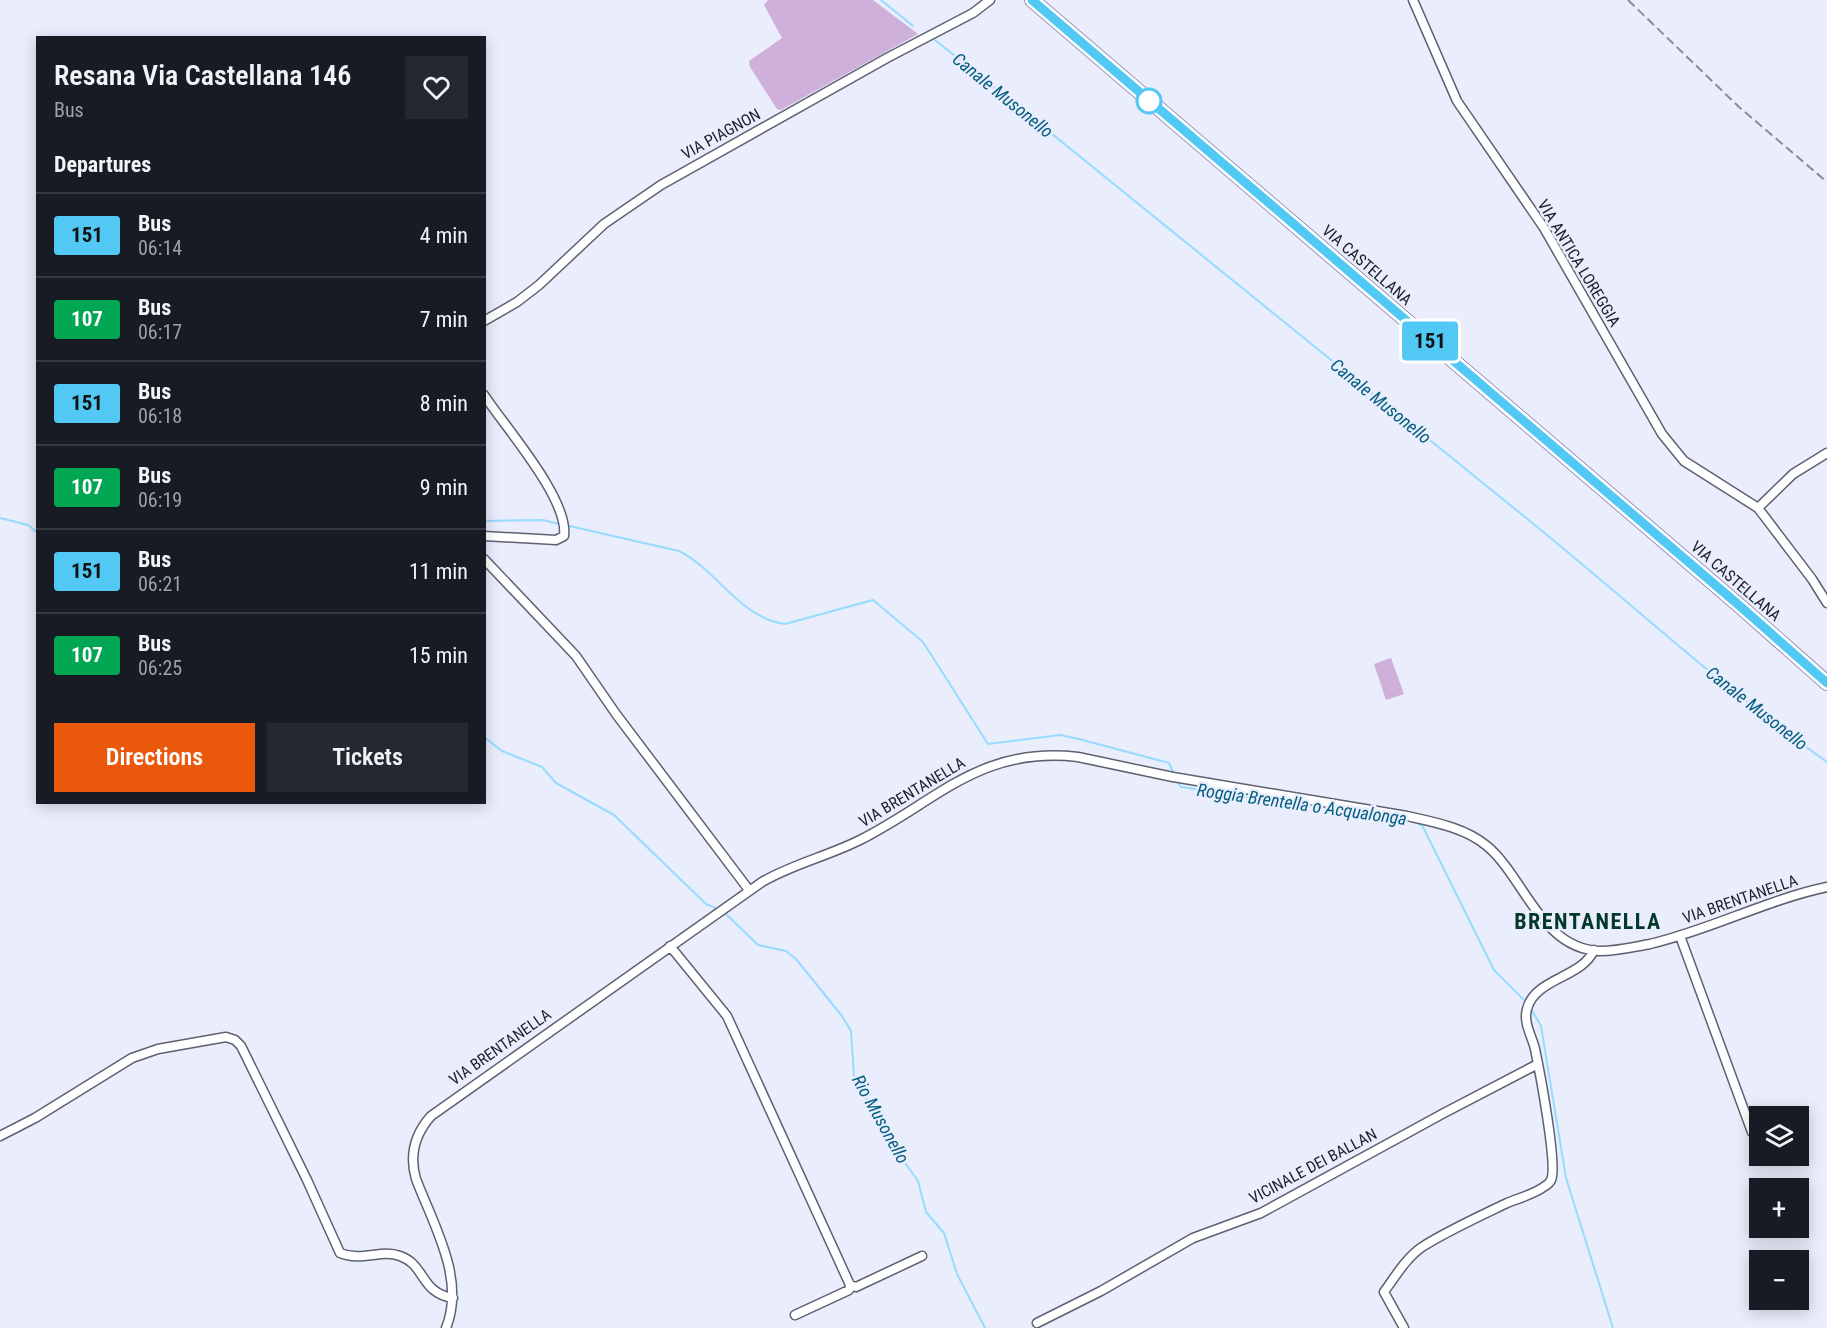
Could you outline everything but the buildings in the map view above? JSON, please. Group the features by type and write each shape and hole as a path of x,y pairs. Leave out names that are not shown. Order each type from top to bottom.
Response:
{"main road":[{"name":"VIA CASTELLANA","path":"1032,0 1824,678"}],"street":[{"name":"VIA PIAGNON","path":"486,320 517,303 604,224 662,185 887,58 973,13 990,0"},
{"name":"VIA ANTICA LOREGGIA","path":"1413,0 1457,101 1544,228 1662,434 1684,461 1758,508 1812,579 1827,603"},
{"path":"486,398 549,489 566,525 564,536 556,540 486,536"},
{"path":"1758,508 1793,474 1827,453"},
{"path":"486,561 576,656 616,714 749,890"},
{"name":"VIA BRENTANELLA","path":"446,1328 453,1298 449,1268 414,1171 414,1146 425,1123 445,1104 749,890 782,871 858,841 977,770 1016,759 1063,755 1101,760 1173,777 1407,816 1444,825 1485,844 1551,927 1575,945 1594,950 1622,949 1680,936 1785,898 1827,887"},
{"path":"1680,936 1749,1124"},
{"path":"670,946 727,1016 850,1285 849,1290 795,1315"},
{"path":"1404,1328 1384,1292 1403,1265 1421,1248 1545,1186 1552,1179 1553,1166 1544,1095 1525,1015 1527,1005 1538,992 1580,966 1594,950"},
{"path":"0,1136 132,1058 158,1049 195,1042 226,1037 235,1040 241,1046 265,1093 340,1253 351,1257 390,1254 401,1256 417,1269 436,1294 453,1298"},
{"name":"VICINALE DEI BALLAN","path":"1037,1323 1101,1291 1193,1238 1261,1213 1538,1064"},
{"path":"850,1285 856,1287 922,1256"}],"shaded area":[{"path":"768,0 873,0 918,34 781,110 777,109 750,67 749,61 782,38 764,5"},
{"path":"1391,658 1404,694 1386,700 1374,664"}],"waterway":[{"name":"Canale Musonello","path":"881,0 913,26"},
{"name":"Canale Musonello","path":"935,40 1536,526 1716,677 1827,762"},
{"name":"Roggia Brentella o Acqualonga","path":"0,518 28,525 36,531"},
{"name":"Roggia Brentella o Acqualonga","path":"486,521 543,520 559,524"},
{"name":"Roggia Brentella o Acqualonga","path":"565,525 679,551 706,570 754,613 785,624 873,600 923,642 988,744 1060,735 1169,763 1174,774"},
{"name":"Rio Musonello","path":"486,739 502,751 542,767 556,783 614,815 706,904 715,908"},
{"name":"Roggia Brentella o Acqualonga","path":"1177,781 1181,787 1370,814"},
{"name":"Roggia Brentella o Acqualonga","path":"1414,820 1423,827 1494,970 1527,1003"},
{"name":"Rio Musonello","path":"726,914 758,945 786,951 796,959 842,1016 851,1031 854,1076 890,1142 918,1181 926,1212 944,1233 957,1274 985,1328"},
{"name":"Roggia Brentella o Acqualonga","path":"1530,1007 1541,1026 1566,1178 1613,1328"}],"railway":[{"path":"1628,0 1739,107 1827,182"}],"bus line":[{"name":"151","path":"1032,0 1817,672 1827,683"}],"district":[{"name":"BRENTANELLA","path":"1588,921"}]}
